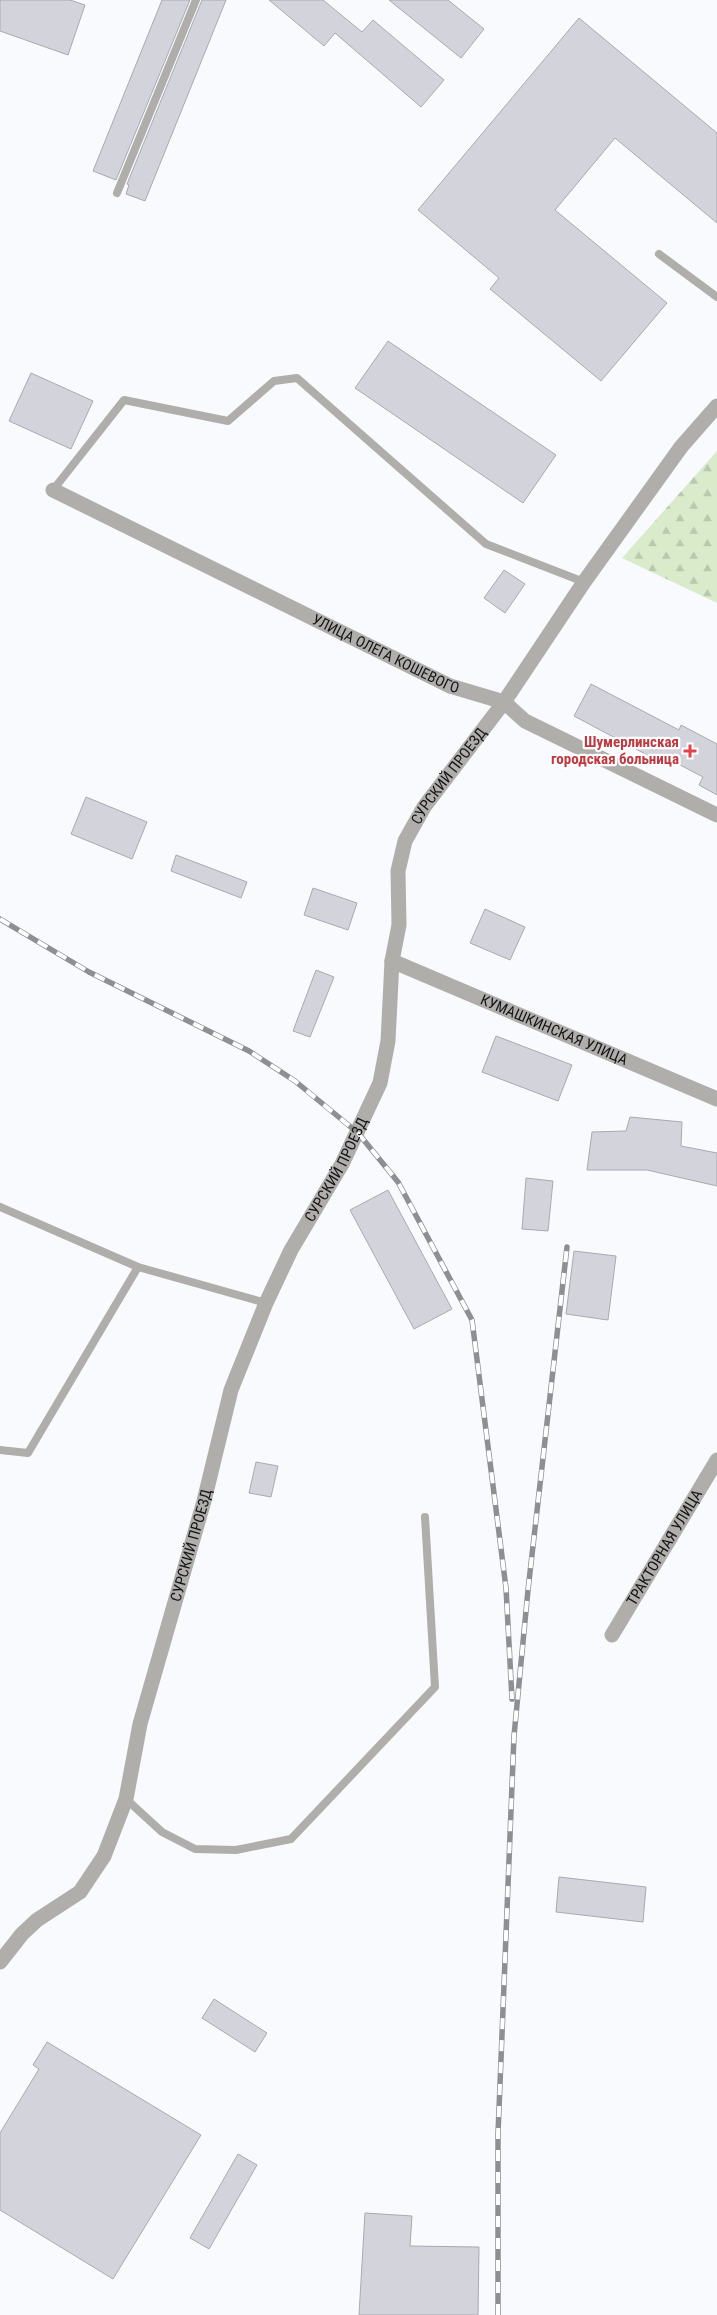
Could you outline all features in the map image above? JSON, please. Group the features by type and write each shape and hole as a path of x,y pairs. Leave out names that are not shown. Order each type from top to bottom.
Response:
{"street":[{"name":"СУРСКИЙ ПРОЕЗД","path":"0,1962 36,1920 80,1892 104,1856 126,1799 140,1724 204,1500 231,1390 266,1302 291,1250 342,1164 380,1082 388,1041 392,961 399,925 398,872 405,841 424,807 504,702 584,582 681,447 717,406"},
{"name":"УЛИЦА ОЛЕГА КОШЕВОГО","path":"53,490 450,686 504,702 525,721 717,815"},
{"name":"КУМАШКИНСКАЯ УЛИЦА","path":"392,961 717,1099"},
{"name":"ТРАКТОРНАЯ УЛИЦА","path":"612,1635 717,1460"}],"lane":[{"path":"117,193 196,0"},
{"path":"659,254 717,297"},
{"path":"53,490 124,400 228,421 274,381 296,378 486,544 584,582"},
{"path":"0,1207 138,1267 266,1302"},
{"path":"0,1450 28,1452 138,1267"},
{"path":"126,1799 162,1832 195,1849 236,1850 291,1839 436,1687 426,1517"}],"green space":[{"path":"717,451 717,603 622,558"}],"building":[{"path":"0,0 70,0 85,5 68,55 0,31"},
{"path":"162,0 190,0 116,180 93,171"},
{"path":"202,0 226,0 145,201 126,194 129,185 127,184"},
{"path":"269,0 323,0 362,32 373,20 444,80 421,107 335,33 324,46"},
{"path":"389,0 448,0 484,29 461,58"},
{"path":"579,18 717,133 717,223 615,138 555,210 667,303 601,381 490,289 499,278 418,210"},
{"path":"388,341 556,455 523,503 355,388"},
{"path":"31,373 93,401 71,449 9,421"},
{"path":"504,570 525,584 505,613 484,598"},
{"path":"591,684 679,730 681,725 717,744 717,795 699,785 703,777 665,757 662,763 574,716"},
{"path":"86,797 147,822 132,859 71,834"},
{"path":"176,855 247,882 241,898 171,871"},
{"path":"313,888 357,903 348,930 304,915"},
{"path":"485,909 525,927 510,960 470,943"},
{"path":"316,970 334,977 310,1037 293,1031"},
{"path":"496,1036 572,1065 558,1101 482,1072"},
{"path":"630,1117 682,1122 681,1146 717,1153 717,1186 647,1170 587,1170 592,1132 626,1131"},
{"path":"526,1178 553,1181 548,1231 522,1229"},
{"path":"388,1190 452,1309 414,1329 350,1210"},
{"path":"574,1251 616,1256 608,1320 566,1314"},
{"path":"256,1462 278,1466 271,1497 249,1493"},
{"path":"559,1877 646,1887 643,1922 556,1912"},
{"path":"214,1999 267,2033 255,2052 202,2018"},
{"path":"47,2042 201,2135 113,2279 0,2210 0,2133 39,2069 33,2065"},
{"path":"238,2154 257,2165 209,2249 190,2238"},
{"path":"365,2213 412,2216 410,2246 479,2247 478,2315 359,2315"}],"railway":[{"path":"0,919 89,972 249,1051 295,1081 358,1133 398,1182 472,1320 506,1588 512,1699"},
{"path":"498,2315 498,2134 514,1736 528,1590 567,1247"}],"place":[{"name":"Шумерлинская городская больница","path":"690,751"}]}
